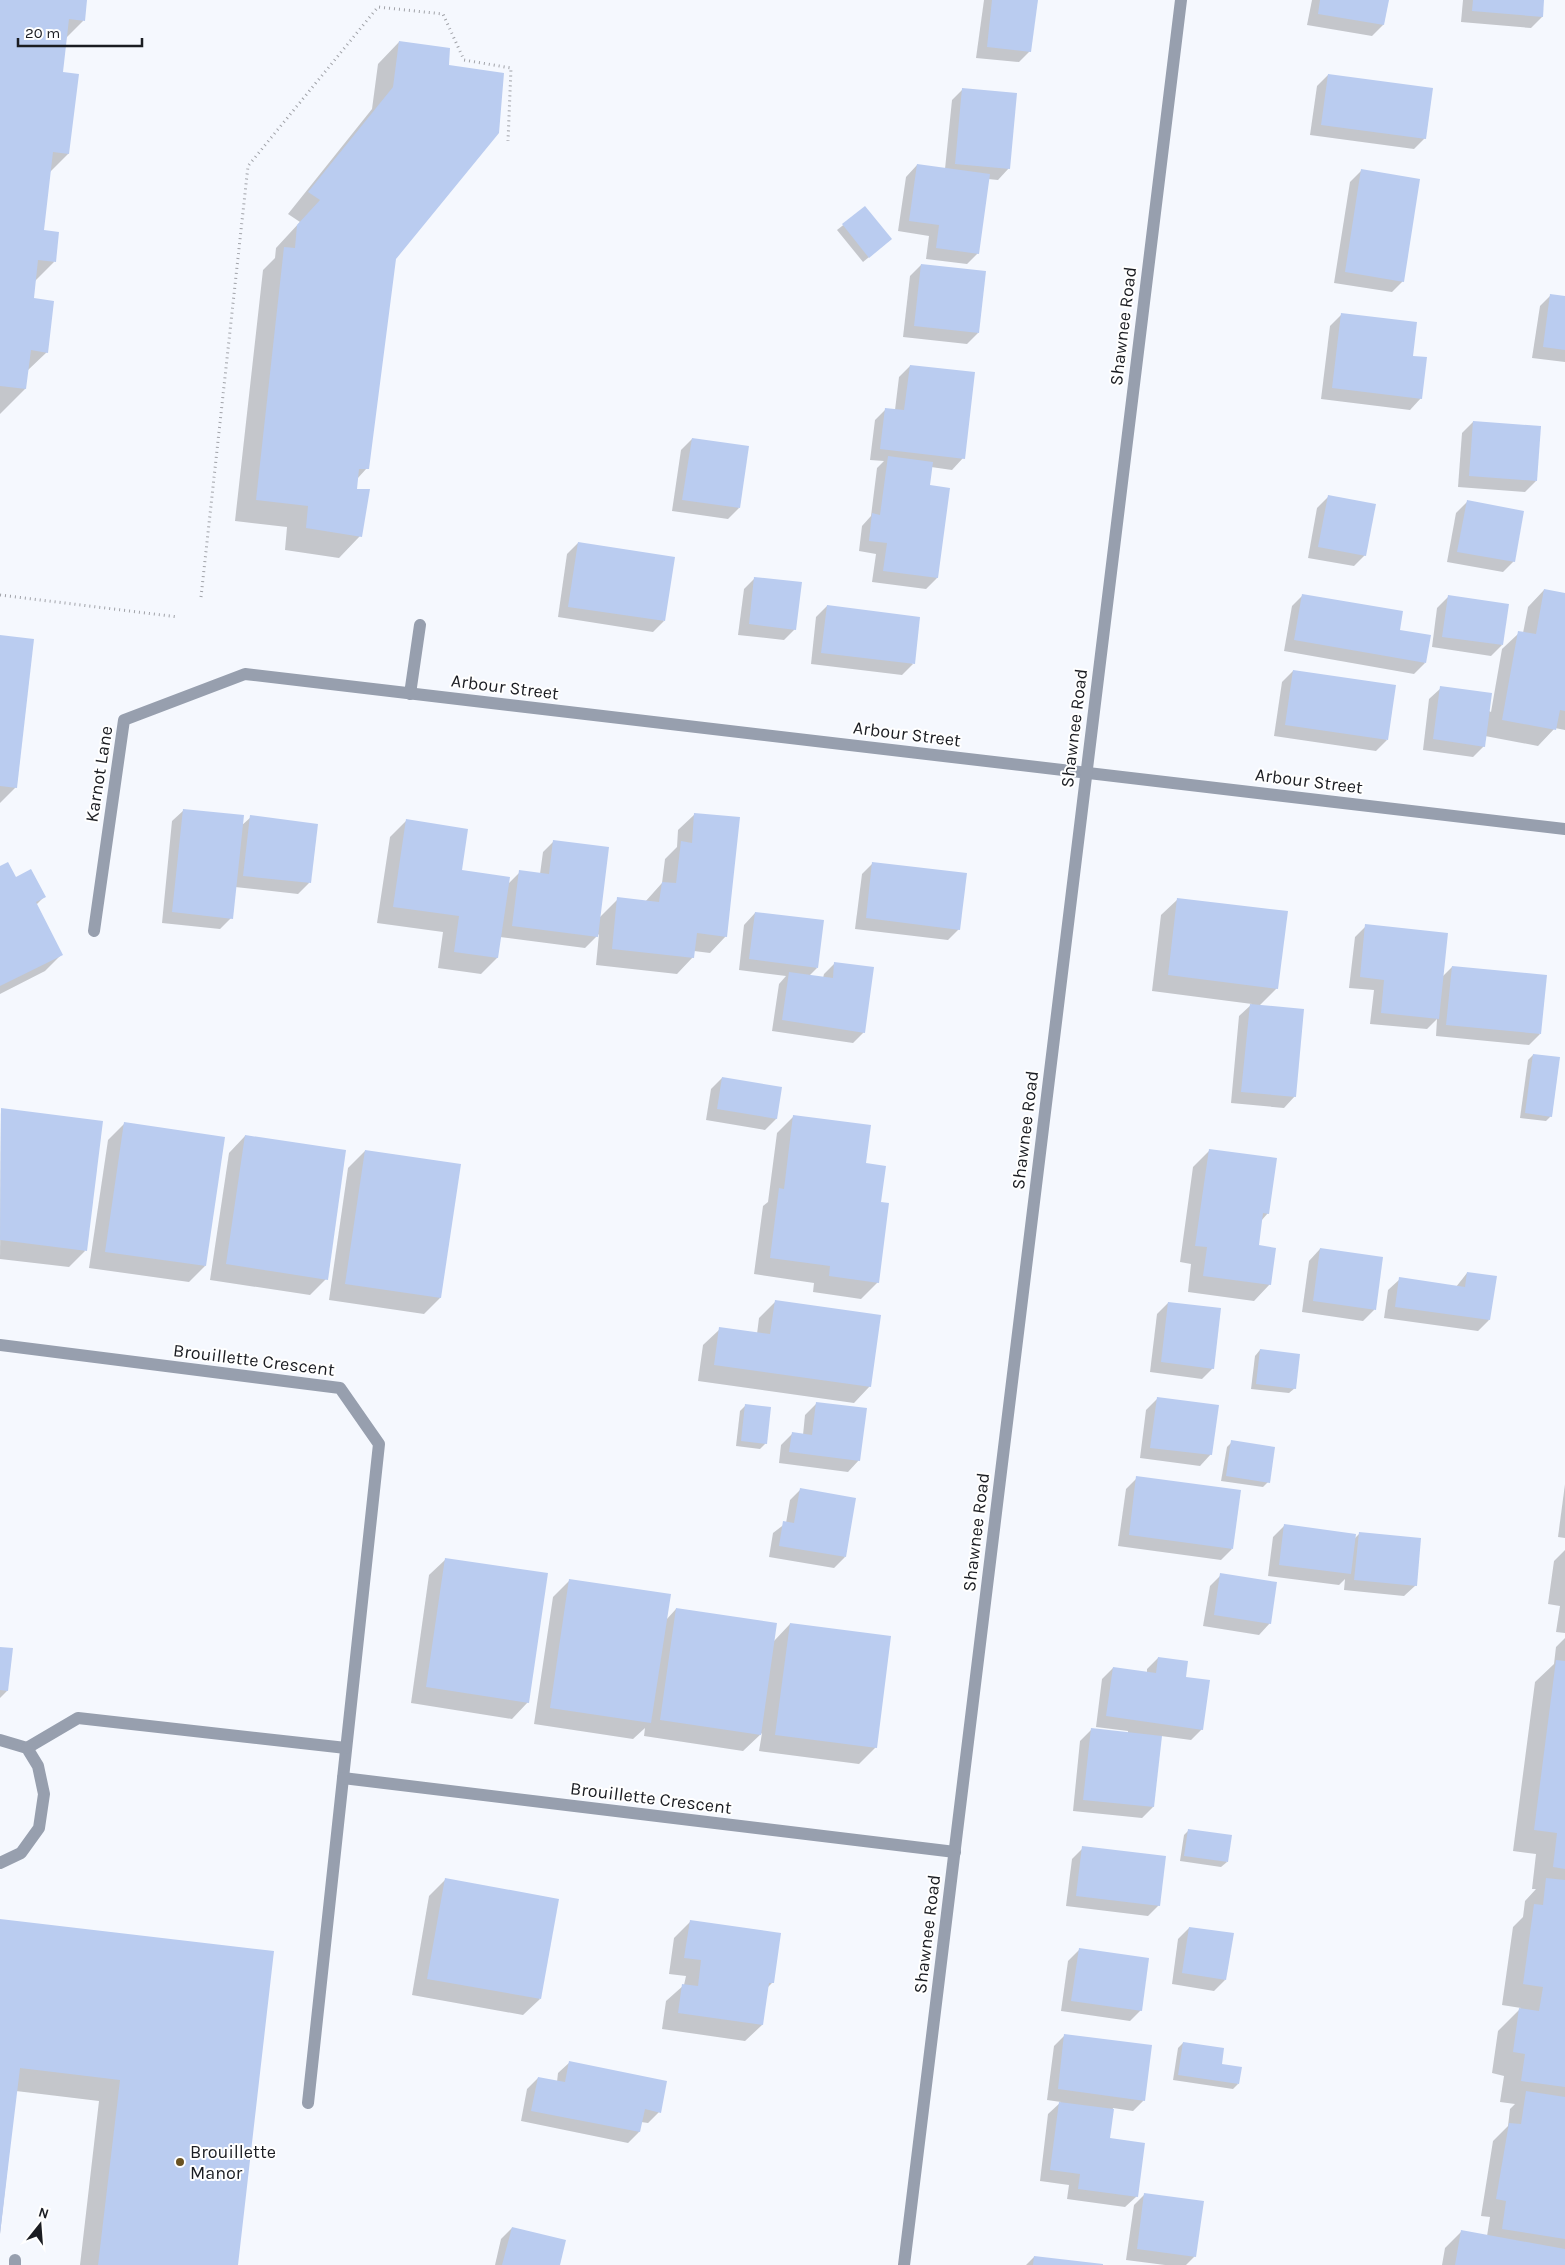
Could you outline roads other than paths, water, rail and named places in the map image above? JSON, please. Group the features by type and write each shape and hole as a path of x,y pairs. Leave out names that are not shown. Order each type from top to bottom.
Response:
{"street":[{"name":"Shawnee Road","path":"904,2265 1181,0"},
{"path":"410,694 420,624"},
{"name":"Arbour Street","path":"245,674 1565,829"},
{"name":"Karnot Lane","path":"94,931 124,720 245,674"},
{"name":"Brouillette Crescent","path":"0,1346 340,1388 379,1444 308,2103"},
{"path":"26,1748 78,1718 346,1748"},
{"path":"0,1740 26,1748 38,1766 44,1794 39,1828 22,1853 0,1863"},
{"name":"Brouillette Crescent","path":"342,1778 955,1852"}],"place":[{"name":"Brouillette Manor","path":"180,2162"}]}
